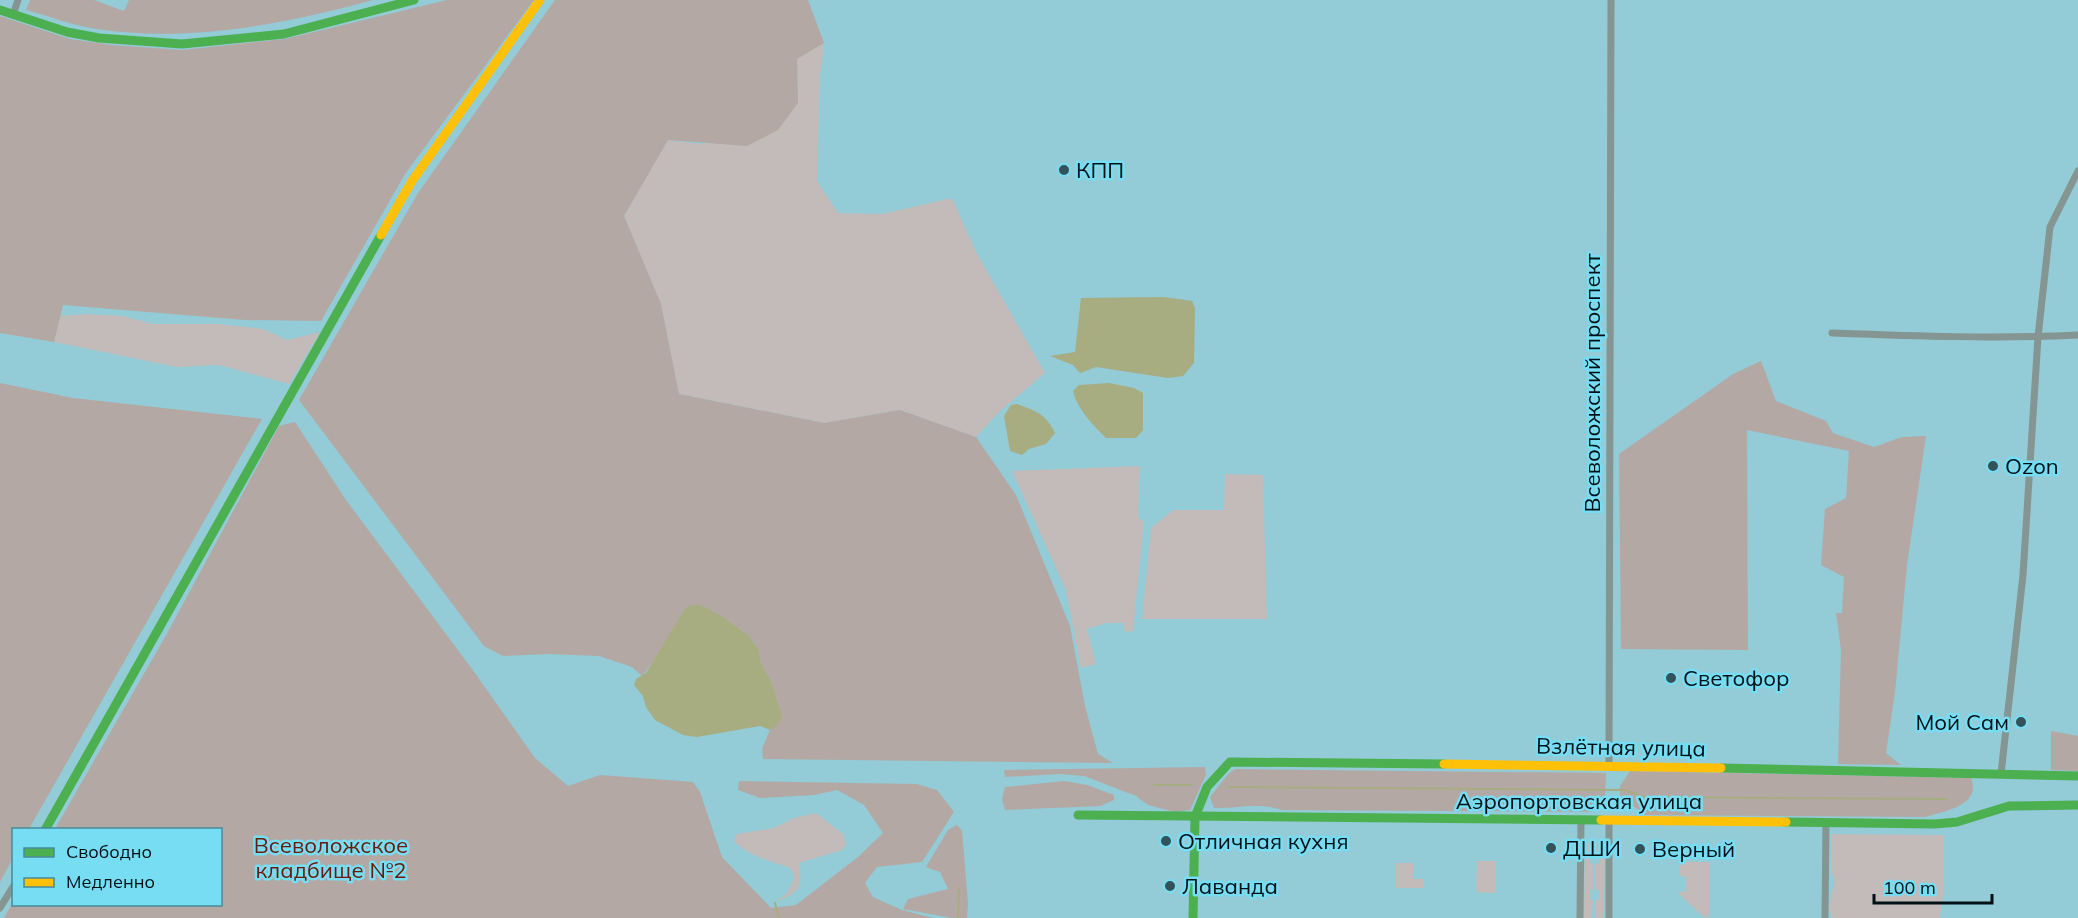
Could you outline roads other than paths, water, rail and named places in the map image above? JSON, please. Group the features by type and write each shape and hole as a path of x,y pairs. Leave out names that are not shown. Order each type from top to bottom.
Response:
{"street":[{"path":"13,15 18,0"},
{"path":"0,10 67,32 99,38 182,44 284,34 414,0"},
{"path":"46,828 412,181 540,0"},
{"name":"Всеволожский проспект","path":"1609,766 1611,0"},
{"path":"2001,774 2023,574 2038,337 2050,227 2078,171"},
{"path":"1832,333 2038,337 2078,335"},
{"name":"Взлётная улица","path":"1195,817 1207,787 1230,762 1609,766 2078,776"},
{"name":"Аэропортовская улица","path":"1078,815 1948,823 2009,806 2078,805"},
{"path":"1193,918 1195,817"},
{"path":"1580,918 1581,820"},
{"path":"1609,918 1610,820"},
{"path":"1825,918 1826,822"},
{"path":"0,908 12,888"}],"waterway":[{"path":"1154,785 1191,785"},
{"path":"1228,787 1625,790 1645,797 1946,799"},
{"path":"958,918 959,888"},
{"path":"775,903 779,918"}],"place":[{"name":"КПП","path":"1064,170"},
{"name":"Ozon","path":"1993,466"},
{"name":"Светофор","path":"1671,678"},
{"name":"Мой Сам","path":"2021,722"},
{"name":"Отличная кухня","path":"1166,841"},
{"name":"ДШИ","path":"1551,848"},
{"name":"Верный","path":"1640,849"},
{"name":"Лаванда","path":"1170,886"}],"park label":[{"name":"Всеволожское кладбище №2","path":"331,858"}]}
